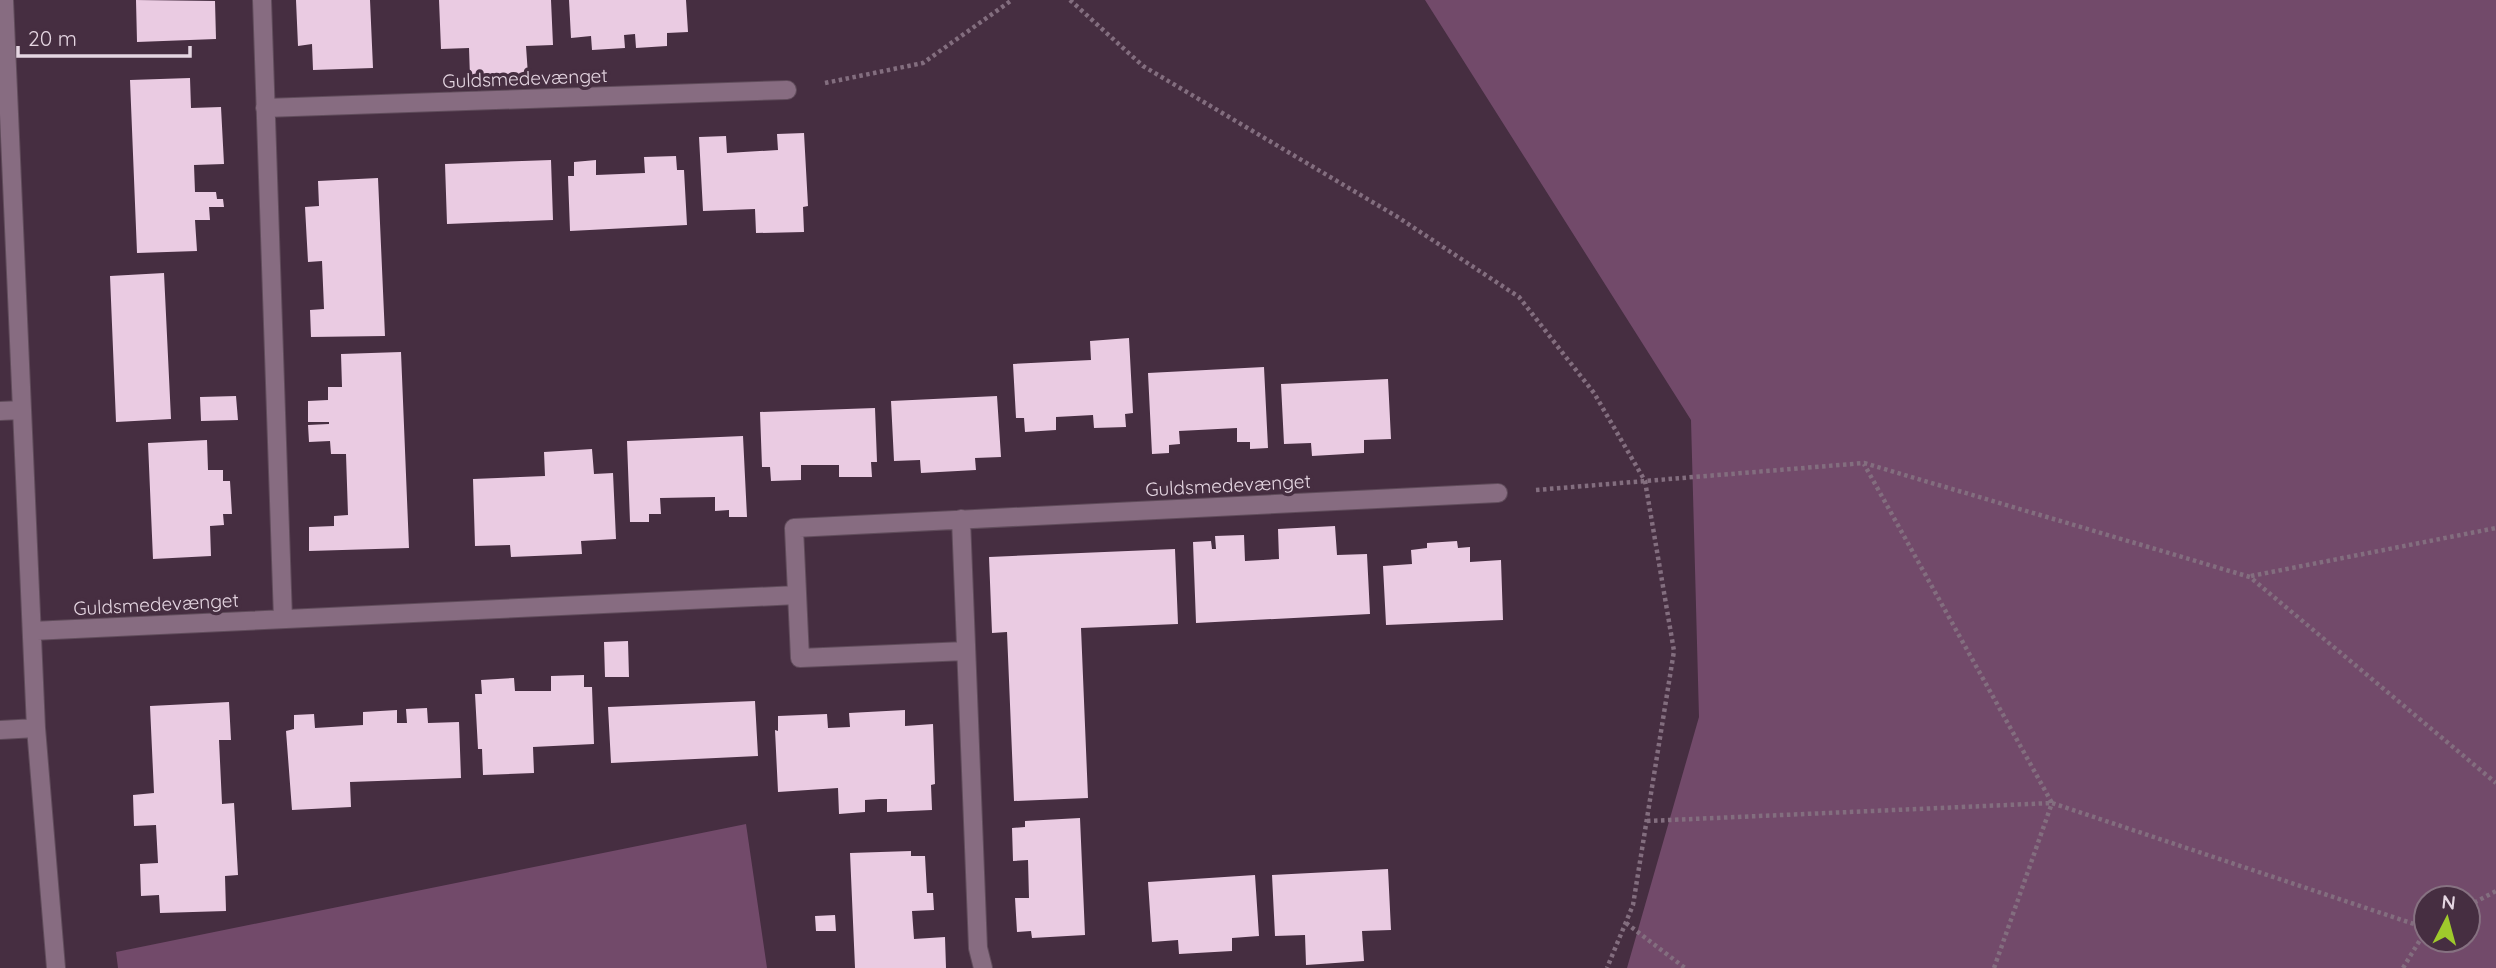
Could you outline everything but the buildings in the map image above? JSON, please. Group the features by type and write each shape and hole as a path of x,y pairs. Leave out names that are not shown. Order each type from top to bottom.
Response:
{"street":[{"path":"4,0 4,90 36,728 56,968"},
{"path":"262,0 283,619"},
{"name":"Guldsmedevænget","path":"265,108 787,90"},
{"path":"0,411 22,410"},
{"name":"Guldsmedevænget","path":"966,651 800,658 794,528 1498,493"},
{"path":"961,519 978,948 983,968"},
{"name":"Guldsmedevænget","path":"32,631 797,595"},
{"path":"0,730 36,728"}],"path":[{"path":"787,90 923,64 1012,0"},
{"path":"1070,0 1143,66 1396,216 1519,297 1594,393 1645,481 1674,651 1633,905 1607,968"},
{"path":"1864,463 2052,803 1994,968"},
{"path":"1498,493 1864,463 2250,577 2496,783"},
{"path":"2250,577 2496,528"},
{"path":"1647,821 2052,803 2412,924"},
{"path":"1626,923 1685,968"},
{"path":"2403,968 2412,953"}],"shaded area":[{"path":"1425,0 2496,0 2496,968 1627,968 1699,717 1691,420"},
{"path":"746,824 767,968 118,968 116,952"}]}
